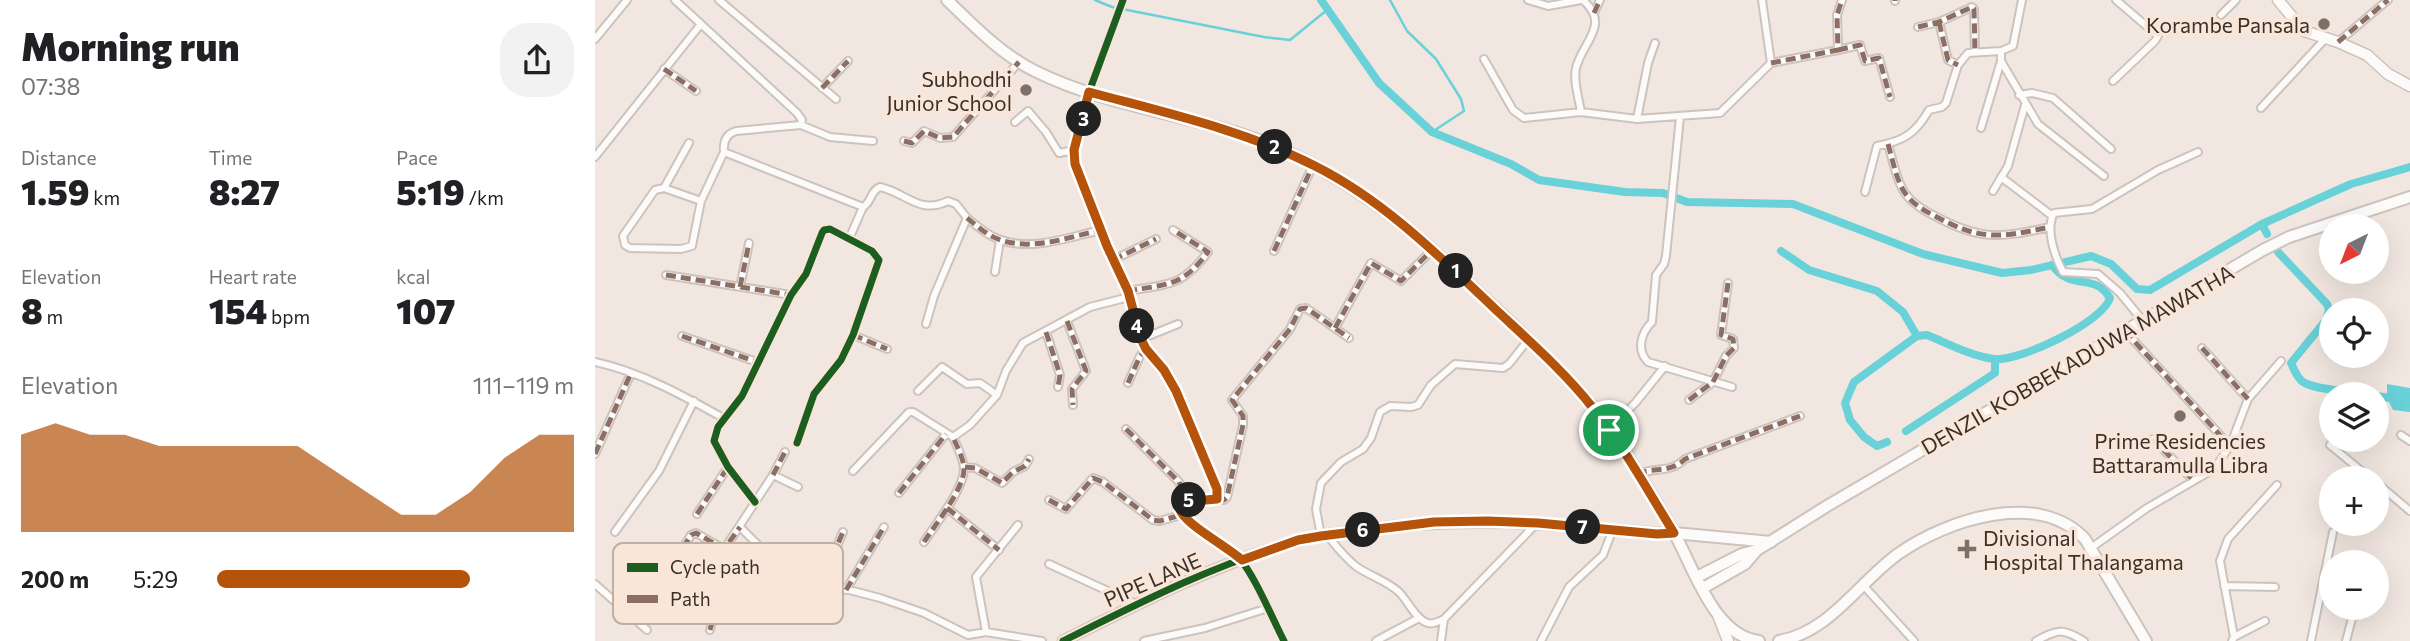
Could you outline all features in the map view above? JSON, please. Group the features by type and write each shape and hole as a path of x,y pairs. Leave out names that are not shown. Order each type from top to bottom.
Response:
{"main road":[{"path":"953,2 1019,62 1054,80 1089,92 1236,132 1313,165 1365,196 1433,249 1580,393 1609,430 1674,533 1718,614 1730,628 1747,640 1759,641"},
{"name":"DENZIL KOBBEKADUWA MAWATHA","path":"1700,583 1742,554 1771,542 1827,506 2263,250 2289,237 2410,197"},
{"path":"1779,641 1799,635 1828,618 1899,554 1927,537 1964,523 2003,514 2029,512 2059,519 2077,531 2091,548 2145,641"},
{"path":"1674,533 1771,542"}],"street":[{"path":"595,39 627,0"},
{"path":"675,0 797,113 802,120 801,125"},
{"path":"719,0 836,99"},
{"path":"1123,0 1089,92 1074,150 1075,164 1128,294 1141,339 1176,391 1217,489 1217,499"},
{"path":"1528,0 1548,6 1582,0 1597,18 1594,32 1575,71 1581,112"},
{"path":"1594,13 1600,0"},
{"path":"1762,0 1771,63"},
{"path":"1838,50 1837,15 1842,0"},
{"path":"1865,192 1877,146 1913,133 1929,110 1942,107 1958,65 1968,53 2001,51 2013,46 2022,0"},
{"path":"2113,81 2158,36 2116,0"},
{"path":"2221,15 2236,0"},
{"path":"2278,0 2304,32 2338,42 2367,55 2388,74 2410,86"},
{"path":"2338,42 2388,0"},
{"path":"1918,27 1939,22 1972,7 1975,52"},
{"path":"1939,22 1948,60 1958,65"},
{"path":"595,157 701,24"},
{"path":"2261,108 2325,39"},
{"path":"1637,119 1648,63 1655,43"},
{"path":"1485,58 1513,110 1524,118 1581,112 1637,119 1720,113 1771,63 1860,45 1865,61 1879,58 1890,97"},
{"path":"1981,128 2001,61 2001,51"},
{"path":"822,88 848,61"},
{"path":"2001,61 2038,124 2104,176"},
{"path":"904,141 912,143 925,131 940,138 953,137 1019,62"},
{"path":"664,69 696,91"},
{"path":"2019,95 2032,93 2053,98 2111,149"},
{"path":"1993,191 2008,166 2025,105"},
{"path":"1015,122 1028,111 1059,153 1074,150"},
{"path":"1680,117 1666,256 1656,275 1652,322 1645,329 1640,349 1648,362 1732,387"},
{"path":"701,201 664,188 655,190 623,236 625,245 630,248 681,249 692,246 701,201 724,152 724,141 732,132 801,125 830,137 873,141"},
{"path":"664,188 689,143"},
{"path":"1888,144 1902,189 1919,207 1957,229 1979,235 2006,236 2050,227"},
{"path":"724,152 863,206"},
{"path":"2001,177 2051,215 2092,209 2158,170 2198,152"},
{"path":"1274,251 1313,165"},
{"path":"849,239 863,206 868,203 874,190 883,187 916,203 929,206 953,201 967,218 1000,240 1044,244 1101,230"},
{"path":"2051,215 2050,227 2063,272 2098,274 2120,293 2143,321"},
{"path":"926,324 938,286 967,218"},
{"path":"755,502 728,467 714,441 718,427 742,396 791,295 806,274 824,230 830,229 872,251 879,260 853,335 841,360 814,394 797,443"},
{"path":"898,493 949,436 970,425 997,395 1006,371 1023,344 1090,307 1183,279 1196,268 1208,252 1173,230"},
{"path":"1113,260 1156,239"},
{"path":"995,272 1000,240"},
{"path":"740,287 749,243"},
{"path":"1335,328 1371,263 1401,281 1433,249"},
{"path":"666,275 791,295"},
{"path":"1689,400 1713,382 1726,356 1734,348 1733,339 1721,335 1728,283"},
{"path":"1181,515 1182,504 1187,500 1224,500 1227,497 1243,425 1243,416 1232,403 1290,329 1300,309 1306,308 1349,338"},
{"path":"1067,321 1086,371 1072,389 1073,405"},
{"path":"1141,339 1178,324"},
{"path":"2125,331 2230,446"},
{"path":"1046,332 1060,375 1058,387"},
{"path":"853,335 887,349"},
{"path":"683,336 757,362"},
{"path":"1528,340 1503,368 1455,364 1431,385 1417,405 1390,406 1381,412 1371,438 1363,449 1332,470 1321,483 1316,509 1324,535 1357,566 1397,590 1412,605 1419,618 1428,623 1444,619 1538,523"},
{"path":"2202,348 2248,399"},
{"path":"1128,383 1146,349"},
{"path":"2091,548 2147,508 2214,469 2230,446 2248,399 2281,361"},
{"path":"595,362 631,373 694,401 725,419"},
{"path":"1609,430 1665,366"},
{"path":"918,391 941,367 967,384 981,383 997,395"},
{"path":"595,454 631,373"},
{"path":"615,532 659,471 694,401"},
{"path":"853,471 909,412 949,436 965,467 947,508 924,542"},
{"path":"1637,474 1648,470 1669,470 1685,459 1800,416"},
{"path":"1126,429 1179,482 1187,500"},
{"path":"2400,435 2410,441"},
{"path":"2153,439 2193,480"},
{"path":"728,543 785,452"},
{"path":"2338,452 2355,466"},
{"path":"965,467 975,468 1002,483 1013,471 1025,467 1029,459"},
{"path":"697,514 728,467"},
{"path":"772,475 798,487"},
{"path":"1049,500 1066,509 1093,478 1103,482 1153,520 1160,521 1181,515"},
{"path":"2265,621 2233,639 2220,561 2228,538 2277,485"},
{"path":"2389,493 2410,511"},
{"path":"947,508 999,550"},
{"path":"1181,515 1242,560 1284,641"},
{"name":"PIPE LANE","path":"1063,641 1210,571 1298,540 1324,535 1434,522 1488,521 1674,533"},
{"path":"986,632 975,581 1018,525"},
{"path":"740,527 755,543"},
{"path":"846,590 884,527"},
{"path":"1541,641 1569,587 1603,555 1613,529"},
{"path":"838,543 843,532"},
{"path":"687,543 696,533 713,543"},
{"path":"2311,641 2332,536"},
{"path":"1049,564 1136,604"},
{"path":"595,584 613,600"},
{"path":"1863,585 1914,641"},
{"path":"2224,586 2275,587"},
{"path":"843,589 924,613 968,635 986,632 1042,641"},
{"path":"1143,641 1205,628 1268,608"},
{"path":"1718,614 1728,641"},
{"path":"1377,641 1419,618"},
{"path":"1441,641 1444,619"},
{"path":"2346,641 2352,620"},
{"path":"640,624 647,630"},
{"path":"710,630 712,624"},
{"path":"2036,641 2056,631 2066,631 2084,641"}],"water":[{"path":"2389,384 2410,388 2410,412 2393,410 2389,402"}],"waterway":[{"path":"1095,0 1112,7 1290,40 1327,10"},
{"path":"1321,0 1379,83 1432,132 1511,164 1539,180 1625,192 1663,193 1687,202 1793,204 1923,254 2002,273 2031,270 2091,256 2111,264 2137,289 2150,290 2262,224 2351,184 2410,167"},
{"path":"1390,0 1407,31 1436,59 1461,99 1464,111 1432,132"},
{"path":"2262,224 2267,234"},
{"path":"1781,251 1809,270 1877,291 1903,312 1917,336 1927,335 1968,352 1994,359 2022,354 2059,339 2104,308 2110,298 2097,285 2068,278 2052,265"},
{"path":"2278,252 2327,304 2329,310 2326,320 2291,363 2303,382 2319,388"},
{"path":"1887,442 1877,446 1864,437 1850,420 1845,403 1854,382 1917,336"},
{"path":"1906,431 1995,373 1995,359"},
{"path":"2389,398 2410,401"}],"marked path":[{"path":"1594,13 1600,0"},
{"path":"1771,63 1838,50 1837,15 1842,0"},
{"path":"2338,42 2388,0"},
{"path":"1918,27 1939,22 1972,7 1975,52"},
{"path":"1939,22 1948,60 1958,65"},
{"path":"1838,50 1860,45 1865,61 1879,58 1890,97"},
{"path":"822,88 848,61"},
{"path":"904,141 912,143 924,131 940,138 953,137 1019,62"},
{"path":"664,69 696,91"},
{"path":"1888,144 1897,176 1907,196 1924,210 1949,223 1990,235 2050,227"},
{"path":"1274,251 1313,165"},
{"path":"967,218 994,237 1011,243 1037,244 1101,230"},
{"path":"1127,291 1164,285 1182,278 1208,252 1173,230"},
{"path":"1113,260 1156,239"},
{"path":"740,287 749,243"},
{"path":"1335,328 1371,263 1401,281 1433,249"},
{"path":"666,275 791,295"},
{"path":"1689,400 1713,382 1726,356 1734,348 1733,339 1721,335 1728,283"},
{"path":"1217,499 1224,500 1227,497 1243,425 1243,416 1232,400 1290,329 1300,309 1306,308 1349,338"},
{"path":"1067,321 1086,371 1072,389 1073,405"},
{"path":"2125,331 2230,446"},
{"path":"1046,332 1060,375 1058,387"},
{"path":"853,335 887,349"},
{"path":"682,336 757,362"},
{"path":"2202,348 2248,399"},
{"path":"1128,383 1146,349"},
{"path":"595,454 631,373"},
{"path":"1637,474 1674,466 1685,459 1800,416"},
{"path":"1126,429 1179,482 1187,500"},
{"path":"899,493 946,434"},
{"path":"924,542 963,477 963,461 953,437"},
{"path":"2153,439 2193,480"},
{"path":"773,475 785,452"},
{"path":"965,467 975,468 1002,483 1013,472 1025,466 1029,459"},
{"path":"697,514 728,467"},
{"path":"1049,500 1066,509 1093,478 1103,482 1153,520 1160,521 1181,515"},
{"path":"947,508 999,550"},
{"path":"728,543 740,527"},
{"path":"846,590 884,527"},
{"path":"838,543 843,532"},
{"path":"686,543 691,535 696,533 713,543"},
{"path":"710,630 712,624"}],"cycle path":[{"path":"1123,0 1089,92 1074,150 1075,164 1127,291 1141,339 1176,391 1217,489 1217,499 1183,502 1181,515 1226,546 1245,565 1284,641"},
{"path":"755,502 728,467 714,441 718,427 742,396 791,295 806,274 822,233 830,229 872,251 879,260 853,335 841,360 814,394 797,443"},
{"path":"1063,641 1207,573 1267,550 1321,536 1398,526 1472,522 1674,533"}],"place":[{"name":"Korambe Pansala","path":"2324,24"},
{"name":"Subhodhi Junior School","path":"1026,90"},
{"name":"Prime Residencies Battaramulla Libra","path":"2180,416"},
{"name":"Divisional Hospital Thalangama","path":"1967,549"}],"route":[{"path":"1089,92 1236,132 1313,165 1357,191 1433,249 1561,372 1609,430 1674,533 1488,521 1434,522 1298,540 1242,560 1181,515 1183,502 1217,499 1217,489 1176,391 1141,339 1128,291 1120,278 1075,164 1074,150 1089,92"}]}
